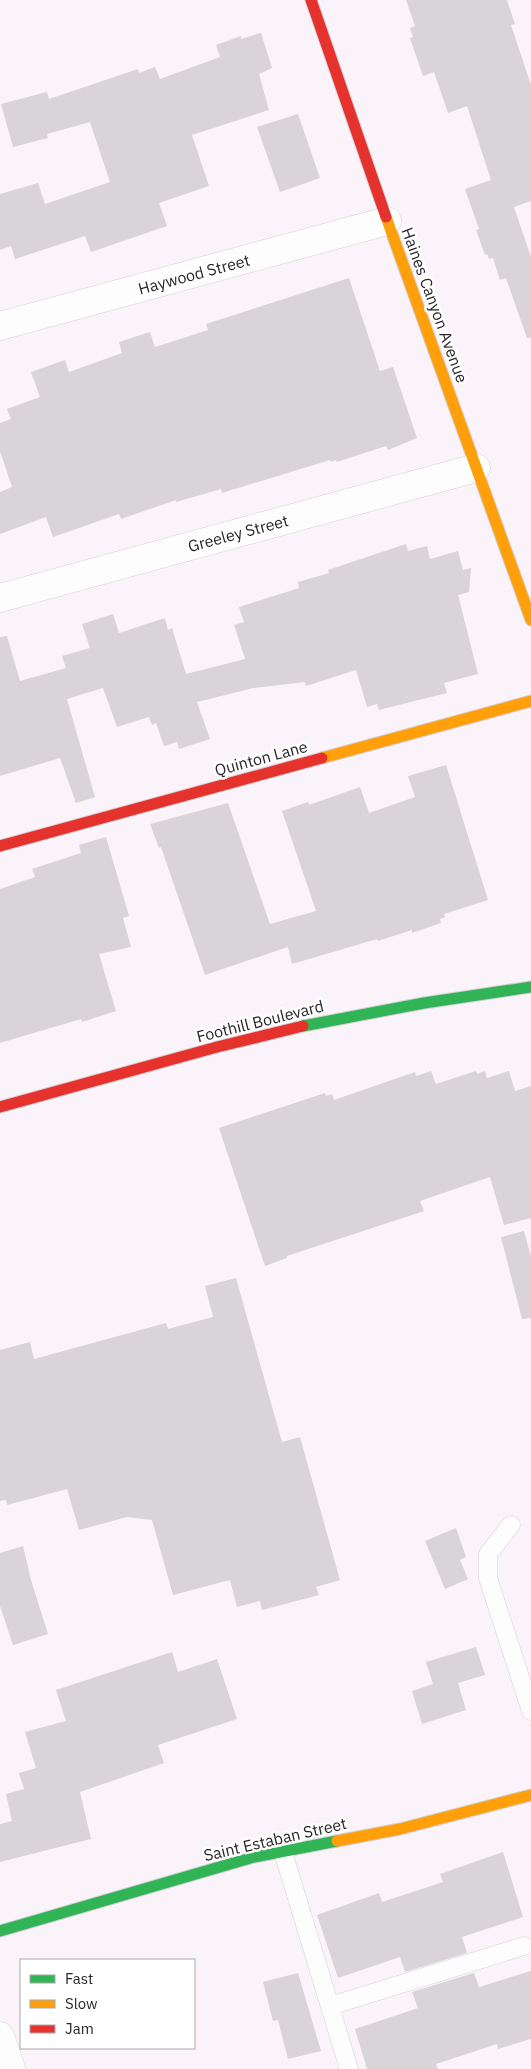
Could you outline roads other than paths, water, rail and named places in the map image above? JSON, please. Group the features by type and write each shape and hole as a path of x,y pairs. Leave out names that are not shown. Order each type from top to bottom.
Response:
{"street":[{"name":"Haines Canyon Avenue","path":"311,0 387,221 531,620"},
{"name":"Haywood Street","path":"0,326 387,221"},
{"name":"Greeley Street","path":"0,598 476,468"},
{"name":"Quinton Lane","path":"0,846 531,701"},
{"name":"Foothill Boulevard","path":"0,1106 248,1039 393,1008 531,987"},
{"name":"Saint Estaban Street","path":"0,1931 254,1857 400,1829 531,1796"},
{"path":"0,2036 11,2069"}],"lane":[{"path":"511,1525 488,1554 488,1578 531,1711"},
{"path":"283,1852 350,2069"},
{"path":"330,2006 524,1946"}]}
